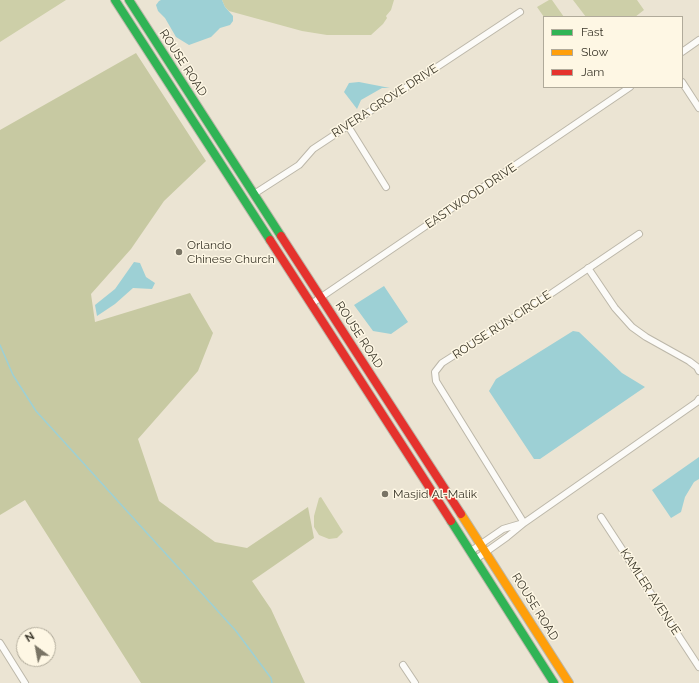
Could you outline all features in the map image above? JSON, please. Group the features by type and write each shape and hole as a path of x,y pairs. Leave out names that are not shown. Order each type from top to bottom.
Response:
{"street":[{"name":"ROUSE ROAD","path":"115,0 476,559 554,683"},
{"name":"ROUSE ROAD","path":"129,0 569,683"},
{"name":"RIVERA GROVE DRIVE","path":"254,194 299,165 313,148 520,12"},
{"path":"683,51 699,40"},
{"path":"683,84 699,108"},
{"name":"EASTWOOD DRIVE","path":"311,304 629,88"},
{"path":"348,126 386,187"},
{"name":"ROUSE RUN CIRCLE","path":"524,523 436,382 435,372 442,363 552,293 639,234"},
{"path":"588,268 615,308 632,327 646,337 689,361 697,367 699,371"},
{"path":"476,559 524,523 697,402 699,399"},
{"name":"KAMLER AVENUE","path":"601,517 699,668"},
{"path":"470,550 502,529 524,523"},
{"path":"502,529 507,537"},
{"path":"0,643 25,683"},
{"path":"403,665 415,683"}],"green space":[{"path":"0,0 66,0 0,42"},
{"path":"222,0 394,0 391,10 386,16 387,18 371,35 327,35 302,31 229,11 225,7"},
{"path":"549,0 552,0 563,16 543,16 537,7"},
{"path":"573,0 637,0 644,10 636,16 585,16"},
{"path":"136,53 206,161 164,201 131,249 91,294 95,322 190,293 213,333 198,371 138,439 159,501 215,542 247,548 308,507 314,538 252,581 271,609 305,683 141,683 25,500 0,515 0,130"},
{"path":"321,497 343,532 337,538 329,539 319,535 314,527 314,516 319,498"}],"water":[{"path":"161,0 222,0 225,7 233,16 233,21 230,25 220,28 211,37 189,45 176,37 165,18 158,11 156,5"},
{"path":"359,82 390,88 382,88 361,100 357,109 344,92 349,83"},
{"path":"134,262 140,263 146,277 155,283 152,289 133,288 115,304 97,316 95,305 115,289"},
{"path":"384,286 408,322 391,334 373,331 354,305"},
{"path":"573,331 579,332 622,373 645,387 540,459 534,459 489,391 496,379"},
{"path":"699,457 699,479 694,482 685,497 681,512 671,518 652,490"}],"waterway":[{"path":"0,345 13,375 36,411 236,631 271,678 272,683"}],"traffic: fast":[{"path":"115,0 270,240"},
{"path":"129,0 281,236"},
{"path":"451,521 554,683"}],"traffic: slow":[{"path":"461,514 569,683"}],"traffic: jam":[{"path":"281,236 461,514"},
{"path":"270,240 451,521"}],"place":[{"name":"Orlando Chinese Church","path":"179,252"},
{"name":"Masjid Al-Malik","path":"385,494"}]}
